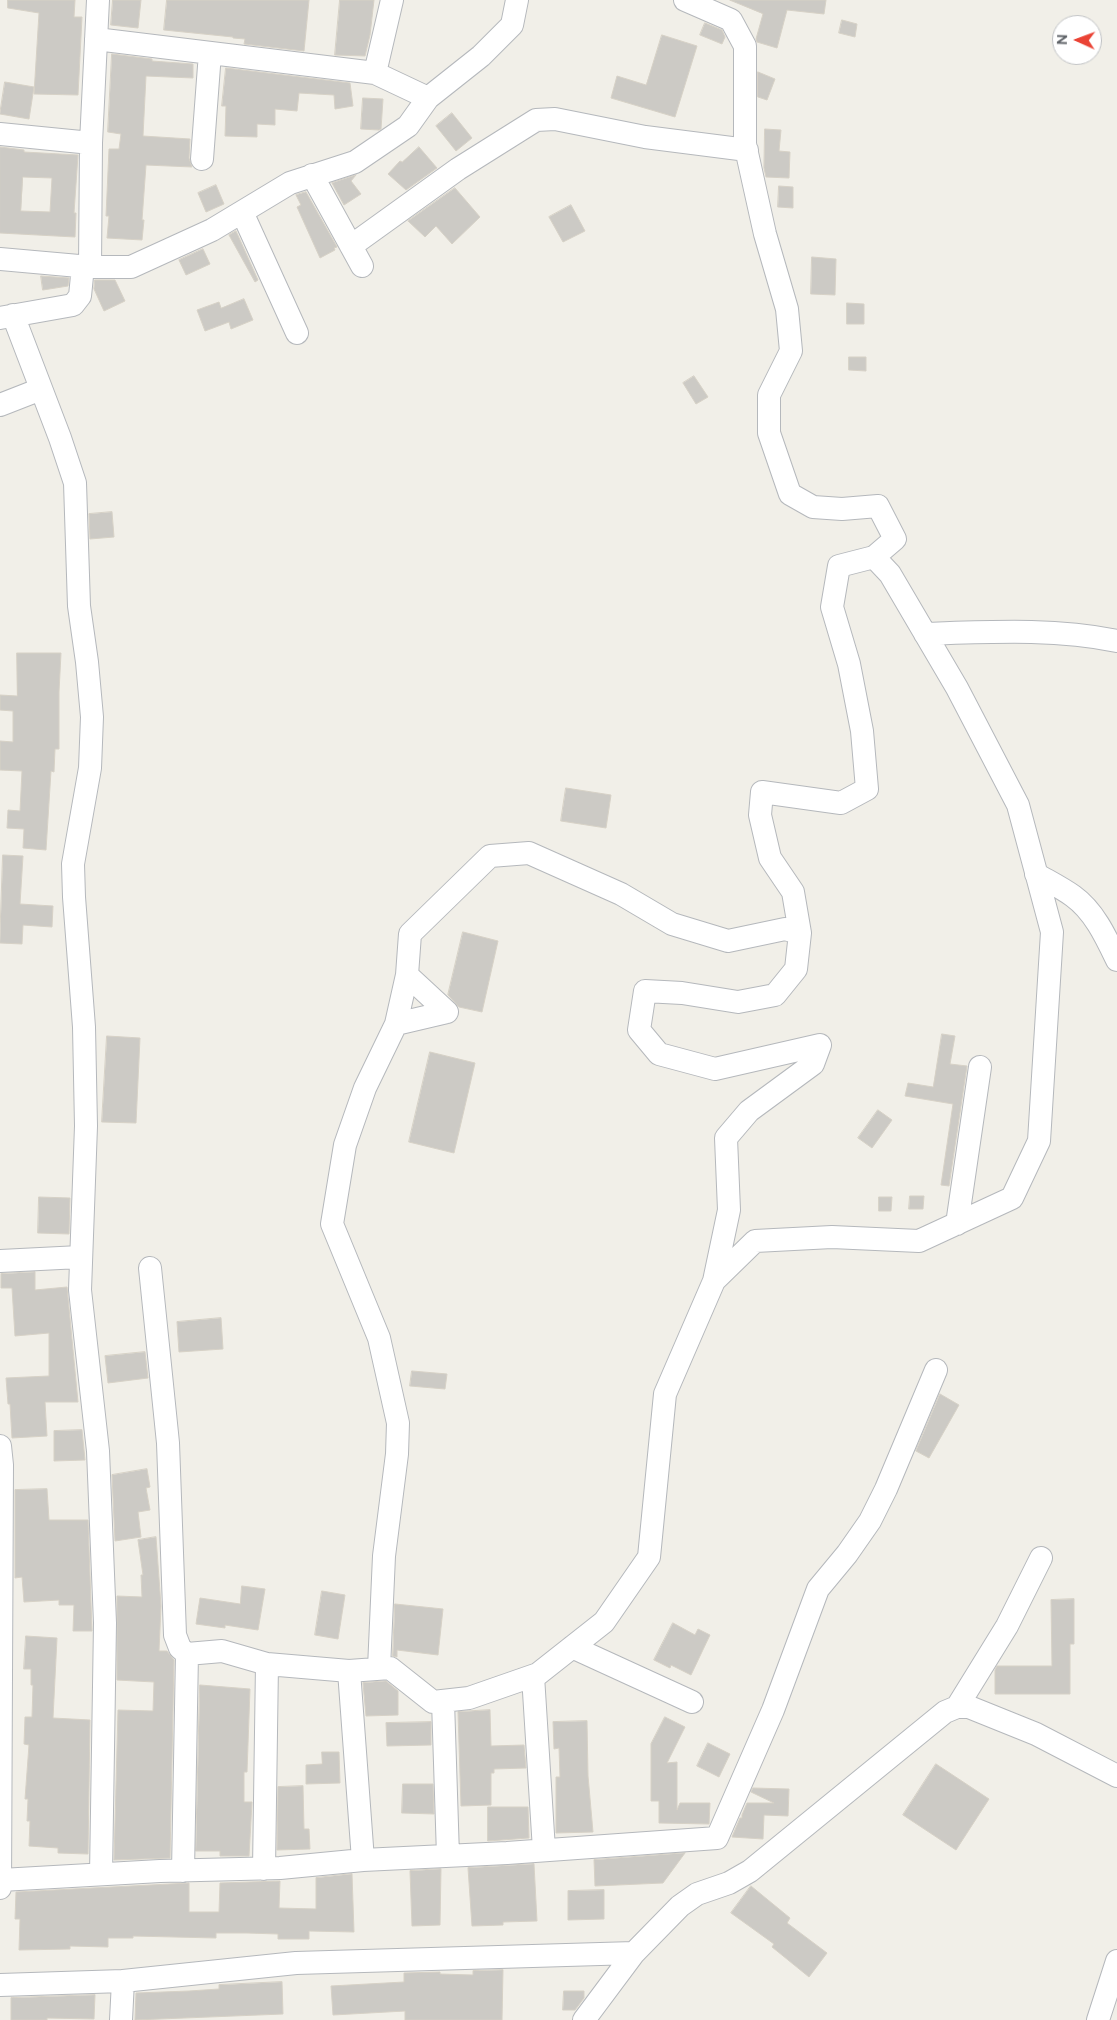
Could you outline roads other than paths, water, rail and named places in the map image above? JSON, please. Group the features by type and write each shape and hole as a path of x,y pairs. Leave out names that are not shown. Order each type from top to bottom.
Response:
{"street":[{"path":"98,0 87,266 80,296 73,305 7,316 41,389 75,483 79,606 92,718 90,768 73,864 84,1027 86,1126 80,1290 98,1451 105,1623 101,1874"},
{"path":"375,74 392,0"},
{"path":"0,259 87,266 132,267 212,230 290,183 355,162 408,126 428,98 481,56 512,25 517,0"},
{"path":"150,1268 168,1443 175,1635 180,1648 187,1654 222,1651 267,1664 349,1671 390,1668 433,1702 469,1698 538,1674 604,1622 649,1557 665,1394 714,1281 730,1210 726,1138 749,1111 813,1064 820,1044 715,1068 659,1054 639,1030 645,991 682,993 738,1002 775,995 796,969 800,933 794,892 770,858 760,815 762,792 841,802 867,789 862,731 850,664 832,607 839,566 874,557 895,539 878,506 842,510 813,507 790,494 768,433 769,395 791,351 786,309 765,234 747,150 745,46 732,20 685,0"},
{"path":"96,39 375,74 428,98"},
{"path":"202,159 210,53"},
{"path":"351,246 458,169 536,120 556,119 645,137 747,150"},
{"path":"0,134 91,143"},
{"path":"312,175 362,266"},
{"path":"242,212 297,333"},
{"path":"0,405 41,389"},
{"path":"714,1281 755,1241 832,1237 919,1241 1012,1198 1039,1141 1052,932 1018,805 957,688 890,574 874,557"},
{"path":"925,634 1045,633 1095,637 1117,641"},
{"path":"379,1668 384,1556 397,1454 398,1423 379,1338 332,1224 345,1145 365,1088 396,1024 407,975 410,934 490,856 529,853 621,894 672,924 728,941 785,929 800,933"},
{"path":"1036,874 1074,896 1088,910 1105,935 1117,960"},
{"path":"396,1024 447,1012 407,975"},
{"path":"957,1224 980,1067"},
{"path":"0,1261 80,1257"},
{"path":"0,1446 2,1465 0,1884 101,1874 264,1869 363,1860 717,1838 773,1710 818,1589 847,1554 870,1521 886,1489 936,1370"},
{"path":"957,1707 1007,1626 1041,1558"},
{"path":"572,1647 692,1702"},
{"path":"183,1871 187,1654"},
{"path":"264,1869 267,1664"},
{"path":"349,1671 363,1860"},
{"path":"533,1676 544,1850"},
{"path":"443,1701 448,1856"},
{"path":"584,2020 634,1953 680,1906 697,1894 729,1884 750,1871 945,1712 957,1707 969,1707 1036,1734 1117,1776"},
{"path":"0,1985 123,1981 296,1963 634,1953"},
{"path":"1101,2019 1117,1961"},
{"path":"121,2020 123,1981"}]}
